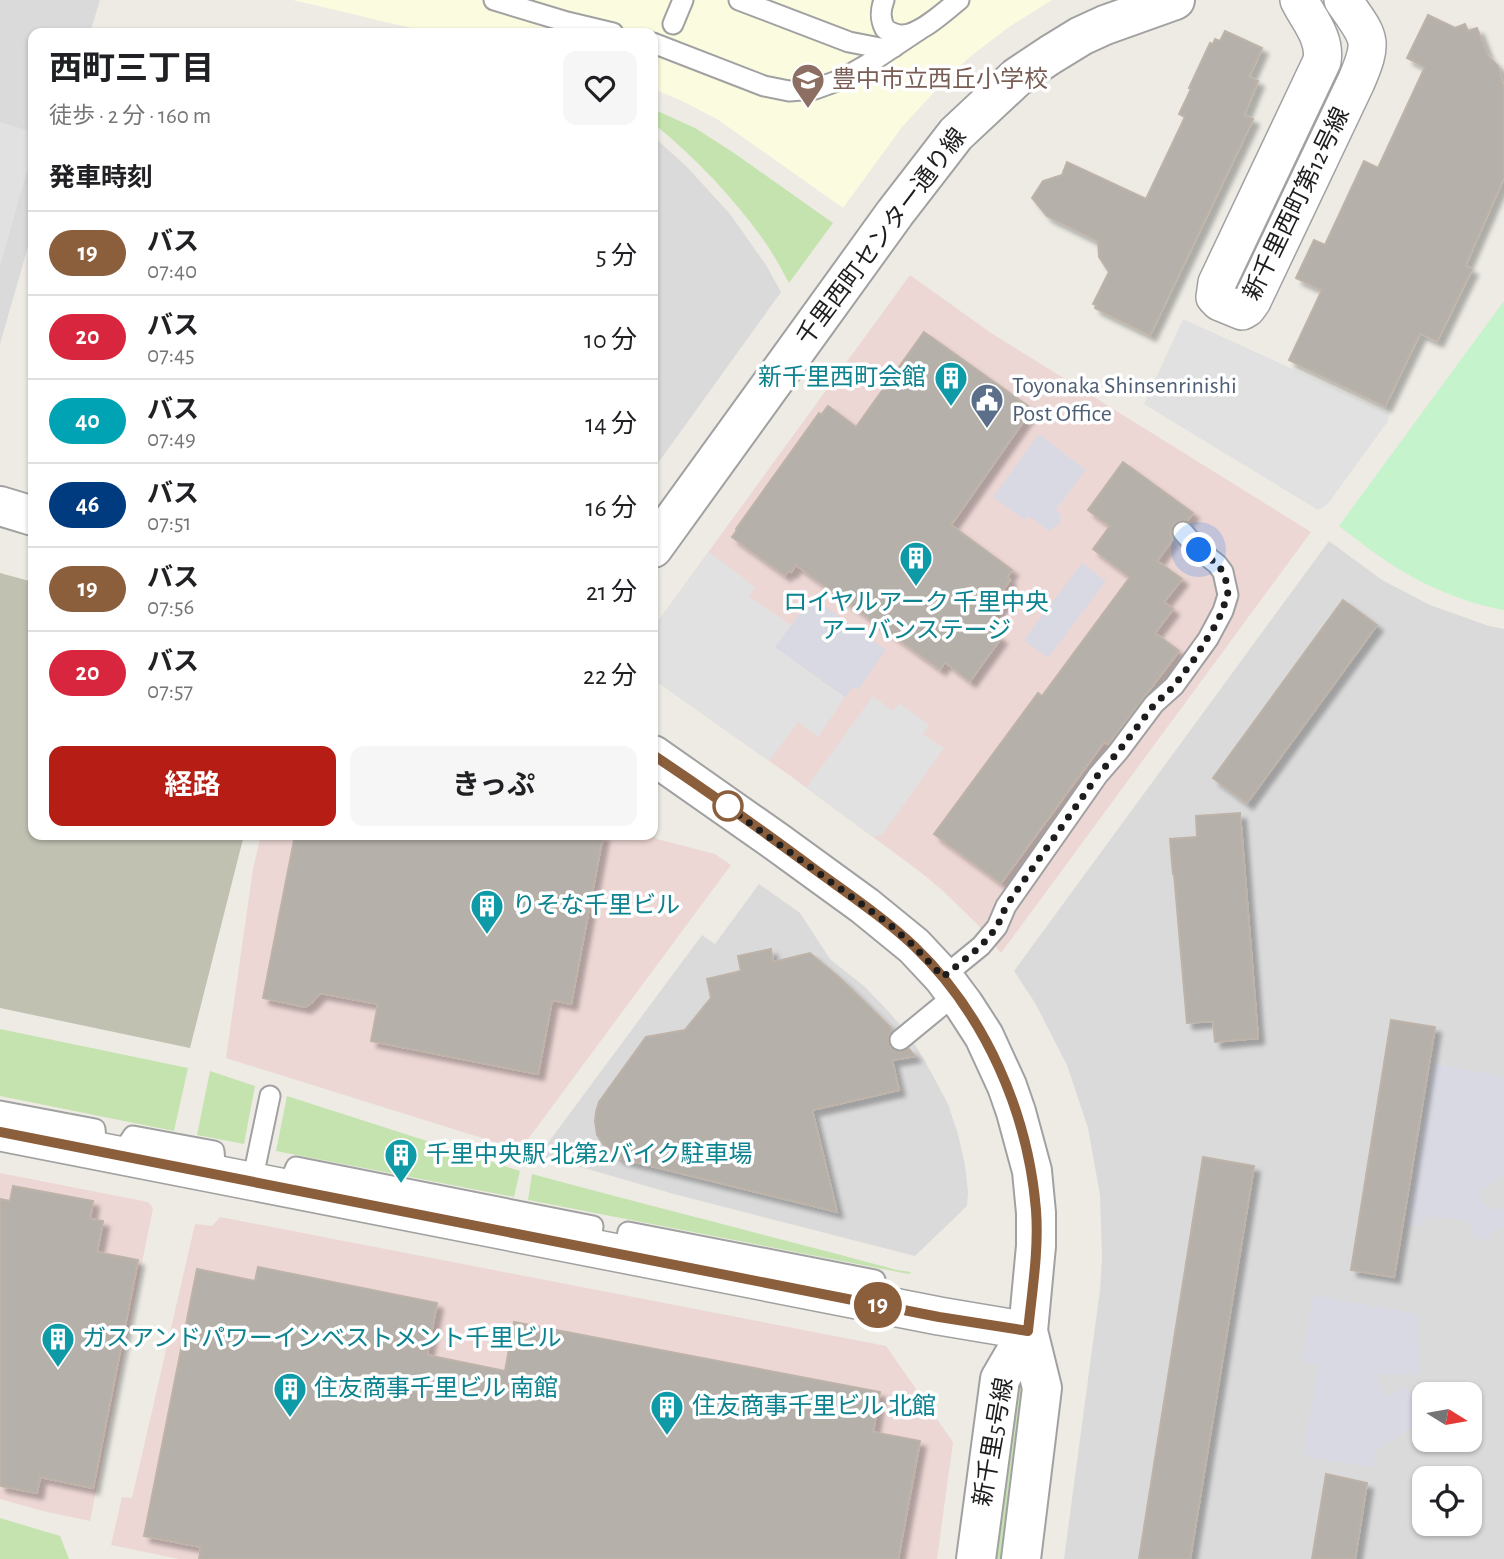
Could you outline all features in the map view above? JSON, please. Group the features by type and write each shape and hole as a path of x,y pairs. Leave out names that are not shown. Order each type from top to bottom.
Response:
{"street":[{"name":"千里西町センター通り線","path":"658,541 895,213 956,134 1017,77 1081,36 1134,7 1175,0"},
{"name":"新千里西町第12号線","path":"1299,0 1324,52 1217,283 1215,297 1220,302 1242,311 1252,301 1356,82 1367,53 1365,33 1343,0"},
{"path":"0,506 28,514"},
{"name":"新千里5号線","path":"658,758 873,912 914,946 950,986 984,1036 1007,1086 1032,1171 1036,1246 1028,1331 1042,1388 1021,1559"},
{"path":"3,1122 108,1153 870,1303 1028,1331"},
{"name":"新千里5号線","path":"976,1559 1000,1379 1028,1331"}],"lane":[{"path":"494,0 592,28"},
{"path":"673,24 683,0"},
{"path":"738,0 849,42 880,48 894,47"},
{"path":"884,0 881,13 885,29 899,36 919,30"},
{"path":"658,45 754,82 789,91 815,89 840,80 894,47 959,0"},
{"path":"900,1040 950,986 997,927 1006,906 1098,775 1154,705 1174,686 1218,621 1228,595 1223,572 1183,532"},
{"path":"269,1185 270,1096"}],"shaded area":[{"path":"0,0 100,0 92,28 28,28 28,246 0,344"},
{"name":"豊中市立西丘小学校","path":"293,0 1052,0 1009,27 950,75 902,127 843,208 717,119 658,91 658,28 411,28"},
{"path":"0,122 28,130 28,167 0,267"},
{"path":"658,141 688,168 730,214 766,265 781,292 658,463"},
{"path":"910,275 991,333 1311,532 1001,953 977,924 919,871 658,683 658,621"},
{"path":"1183,319 1389,413 1388,421 1327,505 1318,510 1144,404"},
{"path":"1039,434 1086,470 1056,509 1061,516 1060,524 1049,531 1028,516 1025,520 993,497"},
{"path":"1329,541 1382,580 1430,605 1504,629 1504,1559 1064,1559 1100,1290 1100,1195 1088,1128 1067,1065 1035,1003 1014,971"},
{"path":"709,552 755,587 749,596 791,625 776,648 845,697 818,737 798,722 769,761 658,683 658,621"},
{"path":"1082,563 1106,581 1048,658 1024,640"},
{"path":"0,573 28,581 28,840 243,840 190,1048 0,1008"},
{"path":"812,597 886,650 858,690 853,687 845,697 775,647"},
{"path":"873,696 893,711 899,703 929,725 923,734 944,748 883,834 873,837 806,788"},
{"path":"658,839 715,854 731,865 520,1150 226,1058 253,869 260,840"},
{"path":"759,884 800,913 830,959 865,987 908,1034 948,1104 965,1165 967,1206 915,1256 674,1194 539,1155 702,935 715,944"},
{"path":"1432,1063 1504,1077 1504,1175 1483,1188 1480,1198 1487,1207 1504,1210 1504,1228 1494,1231 1489,1241 1474,1238 1474,1232 1463,1220 1432,1216 1425,1218 1418,1227 1407,1225"},
{"name":"ガスアンドパワーインベストメント千里ビル","path":"0,1173 148,1202 153,1208 90,1521 0,1499"},
{"path":"220,1217 886,1346 953,1442 937,1559 179,1559 111,1545 122,1497 132,1498 195,1224 212,1226"},
{"path":"1313,1295 1417,1314 1420,1375 1376,1374 1388,1397 1405,1385 1412,1394 1412,1427 1377,1450 1372,1468 1303,1456 1318,1366 1302,1363"}],"green space":[{"path":"658,111 695,128 833,223 789,283 755,228 728,195 658,127"},
{"path":"1504,301 1504,610 1459,598 1415,578 1382,558 1339,526"},
{"path":"0,1029 188,1068 174,1131 0,1096"},
{"path":"210,1071 255,1086 244,1144 197,1135"},
{"path":"287,1096 520,1171 514,1197 276,1151"},
{"path":"532,1174 911,1272 909,1274 528,1200"},
{"path":"1020,1377 1027,1379 1005,1559 993,1559 1007,1451"},
{"path":"0,1518 60,1536 69,1559 0,1559"}],"building":[{"path":"1428,15 1455,28 1465,24 1468,31 1477,28 1488,56 1498,66 1504,89 1504,177 1465,266 1472,269 1437,341 1420,333 1385,406 1289,360 1322,290 1296,278 1314,240 1325,245 1364,161 1378,168 1425,67 1407,58"},
{"path":"1225,31 1262,48 1249,77 1258,81 1244,115 1253,119 1150,335 1095,308 1096,305 1093,304 1109,272 1099,257 1098,241 1047,216 1032,198 1043,181 1062,175 1067,162 1146,199 1185,117 1179,114 1210,43 1213,44 1215,39 1220,41"},
{"path":"924,332 1032,409 951,525 1012,570 1007,577 1010,580 998,596 1005,601 986,627 1001,638 970,681 945,662 940,669 796,565 785,575 732,537 819,413 821,415 828,406 856,427"},
{"path":"1123,462 1193,513 1187,521 1174,523 1171,529 1173,539 1157,561 1182,579 1164,602 1173,609 1155,633 1179,651 1108,744 1104,742 1001,883 934,834 1038,693 1042,696 1130,577 1093,549 1110,526 1088,510"},
{"path":"1343,600 1377,625 1247,803 1213,778"},
{"path":"1240,813 1258,1038 1215,1042 1213,1021 1187,1023 1170,839 1197,837 1196,816"},
{"name":"りそな千里ビル","path":"294,840 602,840 571,1004 552,1000 538,1074 371,1041 378,1004 320,993 305,1007 263,998"},
{"path":"771,949 773,962 810,953 888,1025 892,1030 888,1041 891,1048 896,1052 909,1049 915,1056 892,1060 899,1090 812,1110 837,1212 619,1158 597,1135 595,1121 599,1102 646,1037 685,1030 711,998 707,979 741,971 738,956"},
{"path":"1391,1020 1435,1027 1394,1277 1351,1270"},
{"path":"1203,1157 1254,1166 1190,1559 1139,1559"},
{"name":"ガスアンドパワーインベストメント千里ビル","path":"13,1186 93,1201 90,1219 103,1221 97,1252 138,1260 93,1488 40,1477 37,1493 0,1486 0,1199 10,1201"},
{"path":"258,1267 437,1303 427,1355 505,1371 514,1322 880,1392 873,1432 920,1441 898,1559 199,1559 201,1547 144,1536 197,1269 255,1281"},
{"path":"1326,1474 1367,1483 1355,1559 1312,1559"}],"bus line":[{"name":"19","path":"0,1132 939,1317 1028,1331 1036,1246 1032,1171 1007,1086 984,1036 964,1005 943,977 889,924 658,758"}],"place":[{"name":"豊中市立西丘小学校","path":"808,110"},
{"name":"新千里西町会館","path":"951,408"},
{"name":"Toyonaka Shinsenrinishi Post Office","path":"987,430"},
{"name":"ロイヤルアーク 千里中央 アーバンステージ","path":"916,588"},
{"name":"りそな千里ビル","path":"487,936"},
{"name":"千里中央駅 北第2バイク駐車場","path":"401,1185"},
{"name":"ガスアンドパワーインベストメント千里ビル","path":"58,1369"},
{"name":"住友商事千里ビル 南館","path":"290,1419"},
{"name":"住友商事千里ビル 北館","path":"667,1437"}],"route":[{"path":"728,806 718,800 889,924 943,977 981,946 997,927 1006,906 1098,775 1154,705 1174,686 1218,621 1228,588 1223,572 1217,564 1199,550"}]}
